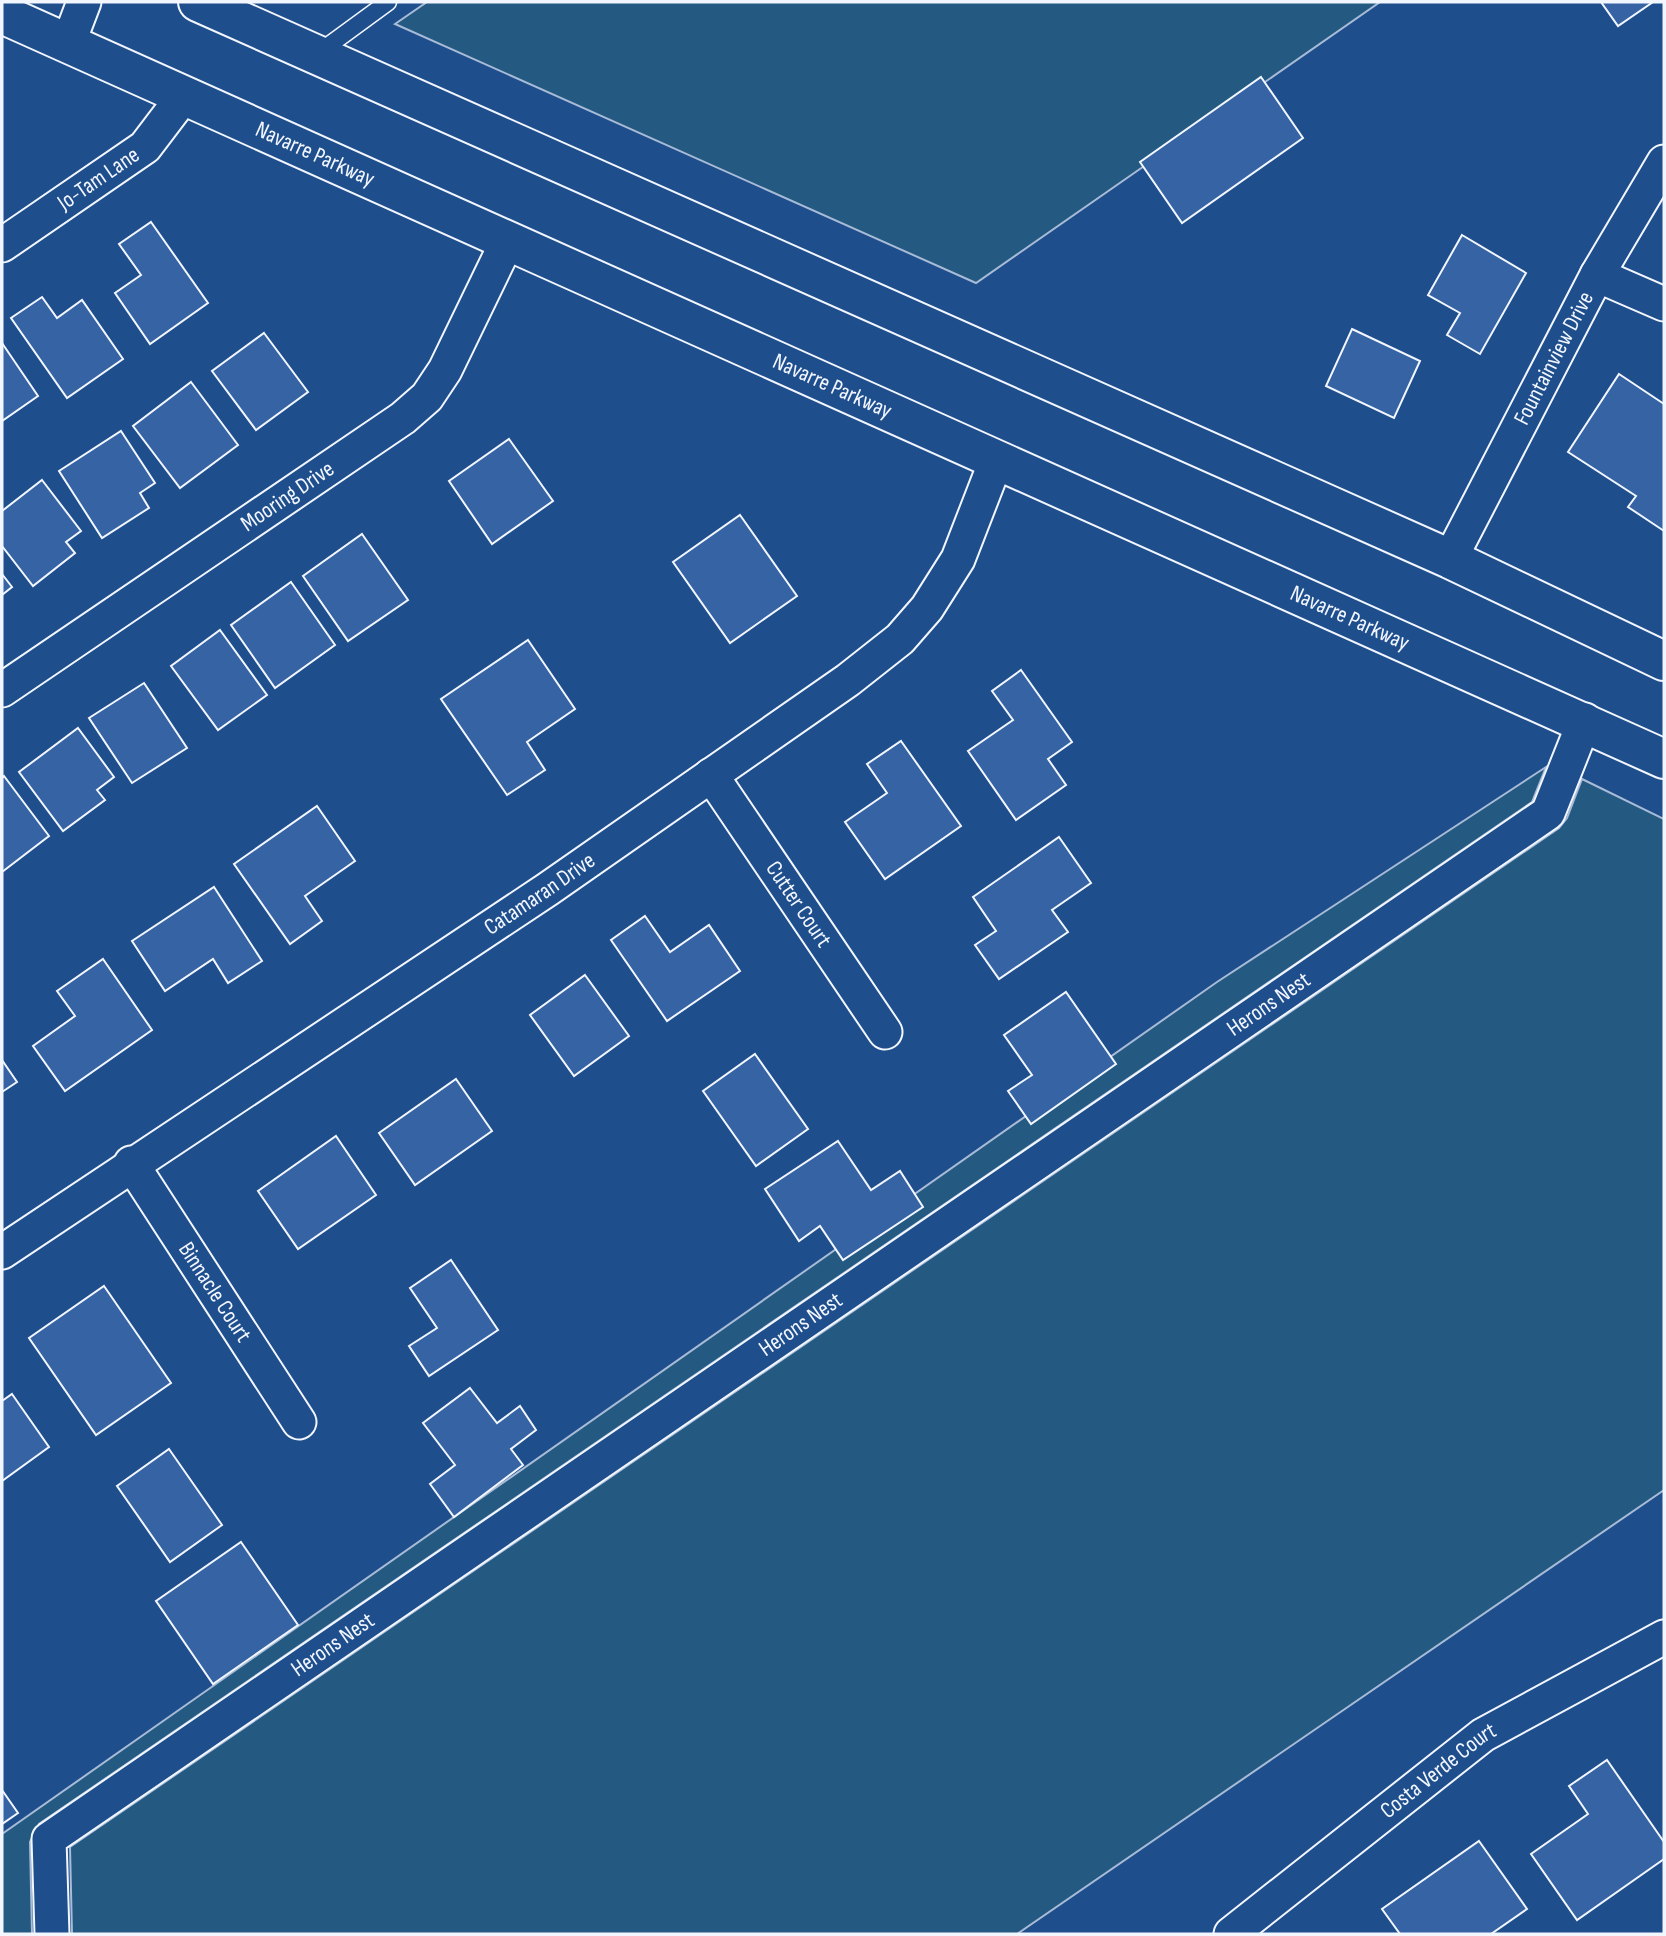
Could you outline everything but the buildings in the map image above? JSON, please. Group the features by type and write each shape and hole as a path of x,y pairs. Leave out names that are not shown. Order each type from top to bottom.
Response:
{"highway":[{"path":"198,2 1450,559 1664,661"},
{"name":"Navarre Parkway","path":"2,14 1664,758"}],"street":[{"path":"68,44 83,2"},
{"name":"Jo-Tam Lane","path":"2,244 145,147 183,97"},
{"name":"Fountainview Drive","path":"1450,559 1597,275 1664,162"},
{"name":"Mooring Drive","path":"2,690 391,425 427,397 445,370 507,242"},
{"path":"1597,275 1664,304"},
{"name":"Catamaran Drive","path":"2,1252 131,1163 548,889 848,680 900,639 927,608 958,559 996,461"},
{"name":"Herons Nest","path":"52,1934 49,1839 1548,813 1584,720"},
{"name":"Cutter Court","path":"711,775 885,1032"},
{"name":"Binnacle Court","path":"131,1163 299,1422"},
{"name":"Costa Verde Court","path":"1231,1934 1483,1735 1664,1637"}],"lane":[{"path":"316,54 388,2"}],"shaded area":[{"path":"427,2 1380,2 976,283 395,24"},
{"path":"1546,767 1532,802 39,1824 30,1842 32,1934 2,1934 2,1834 1217,982"},
{"path":"1582,779 1664,819 1664,1490 1017,1934 72,1934 70,1847 1559,828 1567,818"}]}
